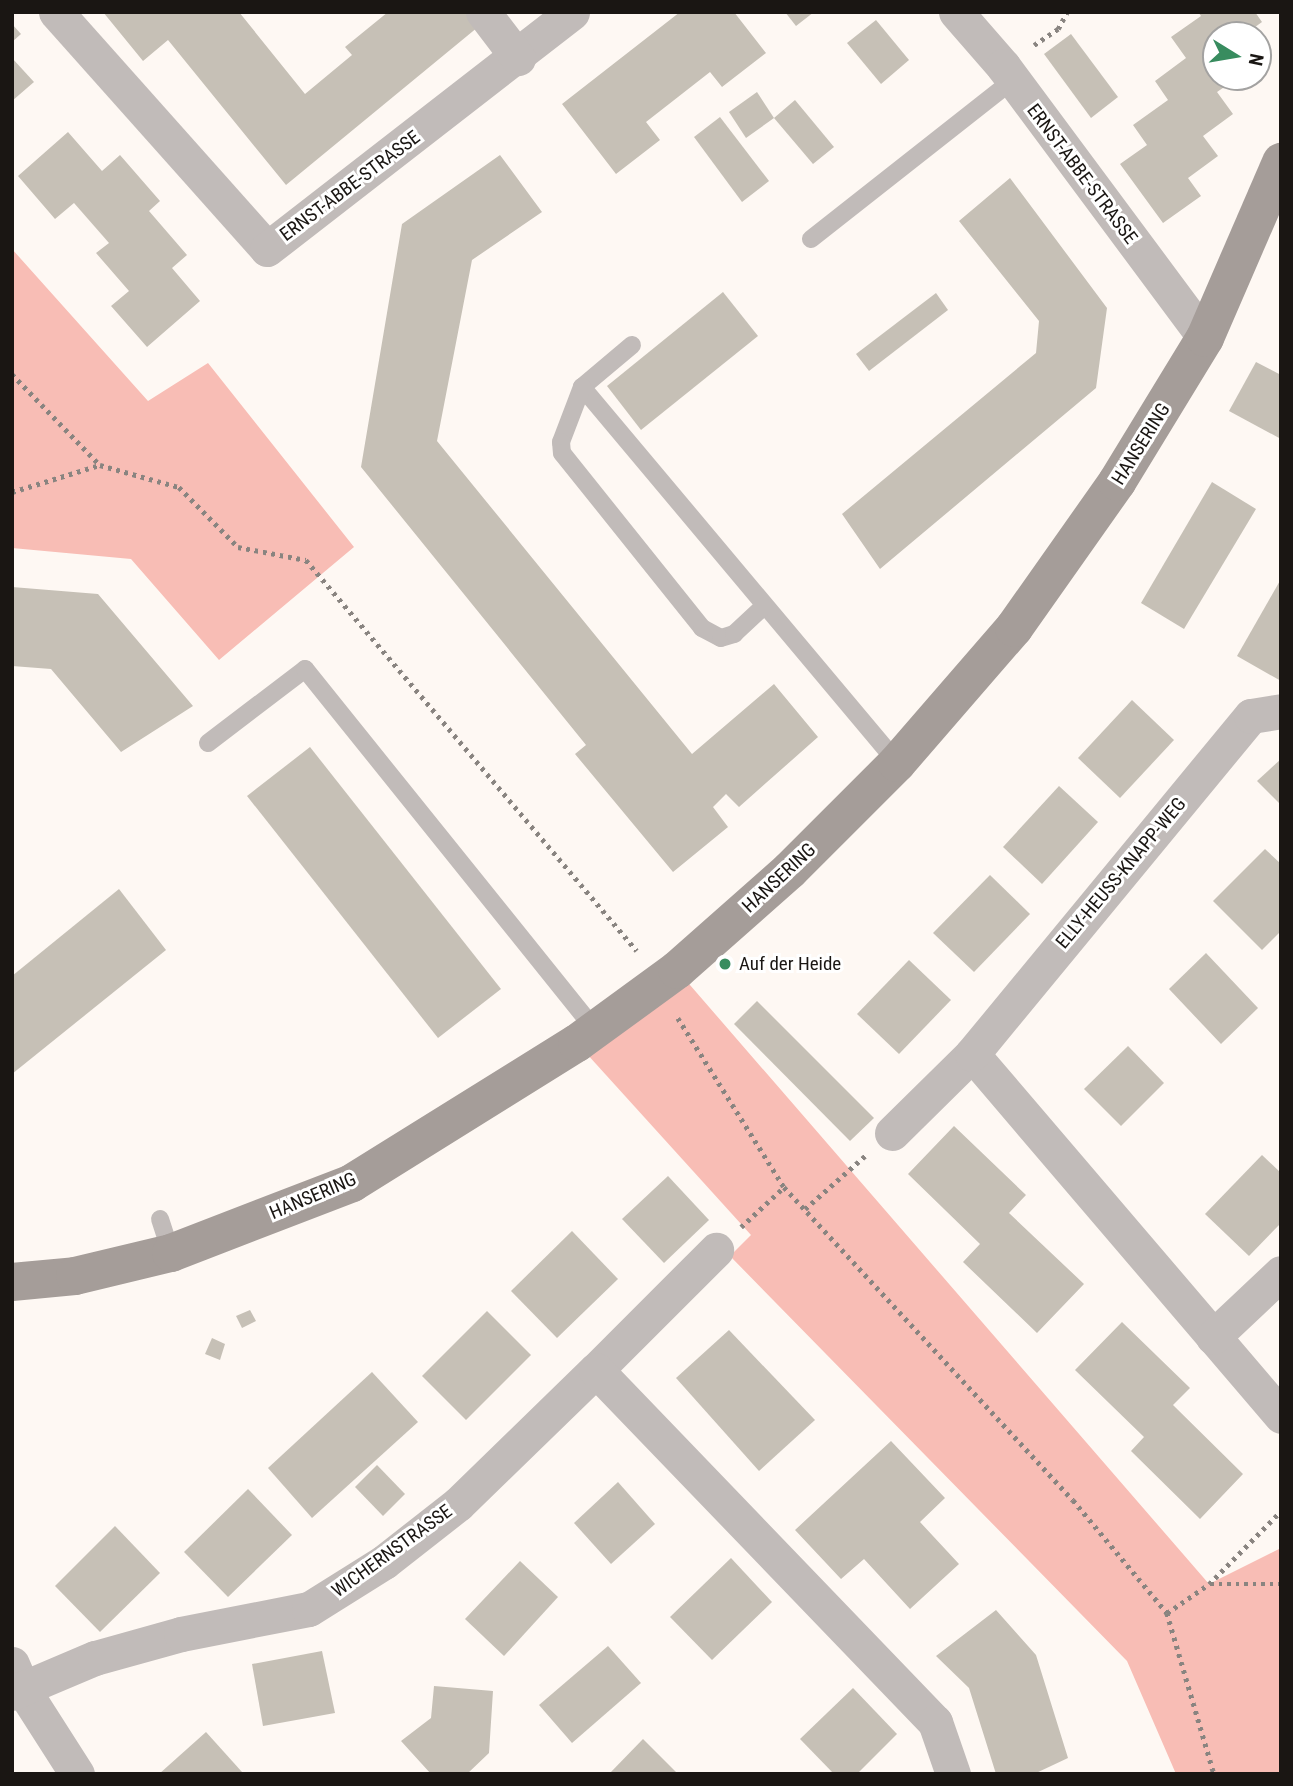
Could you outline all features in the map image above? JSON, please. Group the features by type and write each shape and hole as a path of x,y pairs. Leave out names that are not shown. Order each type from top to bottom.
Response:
{"street":[{"name":"ERNST-ABBE-STRASSE","path":"56,12 267,249 518,58 572,12"},
{"path":"483,12 518,58"},
{"name":"ERNST-ABBE-STRASSE","path":"956,12 1008,73 1205,338"},
{"name":"HANSERING","path":"12,1282 75,1276 166,1236 352,1182 595,1030 661,981 790,870 897,763 1014,628 1118,482 1205,338 1272,213 1281,162"},
{"name":"ELLY-HEUSS-KNAPP-WEG","path":"892,1133 972,1054 1251,716 1281,711"},
{"path":"972,1054 1281,1416"},
{"name":"WICHERNSTRASSE","path":"16,1681 181,1634 309,1609 384,1562 458,1504 716,1250"},
{"path":"1213,1337 1281,1273"},
{"path":"596,1370 935,1722 953,1774"},
{"path":"16,1681 77,1774"}],"lane":[{"path":"811,239 1008,73"},
{"path":"632,345 582,387 561,442 562,453 702,628 721,638 734,634 763,607"},
{"path":"582,387 763,607 897,763"},
{"path":"208,743 305,669 595,1030"}],"path":[{"path":"1008,73 1058,29 1067,12"},
{"path":"12,374 100,465 179,487 238,547 306,560 661,981 684,1032 784,1187 1073,1500 1167,1614 1214,1774"},
{"path":"12,492 100,465"},
{"path":"806,1209 892,1133"},
{"path":"716,1250 784,1187"},
{"path":"1167,1614 1209,1584 1281,1511"},
{"path":"1209,1584 1281,1584"}],"shaded area":[{"path":"12,249 148,401 208,363 354,547 219,660 131,559 12,548"},
{"path":"677,970 1209,1584 1281,1548 1281,1774 1176,1774 1127,1661 730,1256 751,1235 577,1043"}],"building":[{"path":"103,12 239,12 305,94 352,55 345,47 388,12 466,12 478,27 286,185 168,40 143,61"},
{"path":"680,12 734,12 766,53 722,87 710,72 646,122 660,140 616,174 562,104"},
{"path":"785,12 814,12 796,26"},
{"path":"1198,12 1255,12 1261,21 1202,21 1202,91 1218,91 1233,114 1203,136 1218,156 1188,178 1201,196 1163,223 1120,164 1147,145 1133,125 1168,100 1155,81 1186,58 1171,37 1201,16"},
{"path":"876,20 909,60 881,84 847,43"},
{"path":"12,24 21,34 12,42"},
{"path":"1071,34 1118,97 1091,118 1044,54"},
{"path":"12,58 34,82 12,101"},
{"path":"757,92 774,118 746,138 729,112"},
{"path":"795,100 834,147 813,164 774,118"},
{"path":"720,117 769,181 742,202 694,137"},
{"path":"68,132 102,171 120,155 160,201 149,211 187,255 172,268 200,301 147,347 111,306 129,291 96,253 109,243 74,203 55,219 18,176"},
{"path":"500,155 542,212 472,260 437,441 692,754 774,684 818,737 739,807 726,794 713,807 728,827 673,872 575,754 586,745 361,467 402,224"},
{"path":"1010,178 1107,308 1096,388 880,569 842,514 1036,353 1039,321 959,221"},
{"path":"723,292 758,336 641,430 607,386"},
{"path":"936,293 948,310 869,371 856,354"},
{"path":"1256,362 1281,375 1281,439 1229,411"},
{"path":"1212,482 1256,509 1184,629 1141,603"},
{"path":"1281,579 1281,681 1237,656"},
{"path":"12,587 98,594 193,706 121,752 51,669 12,666"},
{"path":"1132,700 1174,740 1120,798 1078,758"},
{"path":"310,747 501,989 438,1038 247,796"},
{"path":"1281,759 1281,805 1257,781"},
{"path":"1059,786 1098,822 1042,884 1003,847"},
{"path":"1265,849 1281,864 1281,931 1262,950 1213,901"},
{"path":"990,875 1030,914 974,972 933,933"},
{"path":"119,889 166,950 12,1074 12,976"},
{"path":"1206,953 1258,1008 1221,1044 1169,989"},
{"path":"909,960 951,1000 899,1054 857,1014"},
{"path":"757,1001 874,1118 850,1141 734,1024"},
{"path":"1128,1046 1164,1083 1121,1126 1084,1089"},
{"path":"954,1126 1026,1195 1009,1213 1084,1284 1037,1333 963,1262 980,1244 908,1174"},
{"path":"1262,1155 1281,1173 1281,1223 1249,1256 1205,1214"},
{"path":"668,1176 709,1220 664,1263 622,1219"},
{"path":"572,1231 618,1279 557,1338 511,1291"},
{"path":"250,1310 256,1321 242,1328 236,1316"},
{"path":"487,1311 531,1355 466,1420 422,1376"},
{"path":"1122,1322 1190,1388 1173,1405 1243,1474 1200,1519 1131,1451 1144,1437 1075,1370"},
{"path":"729,1330 815,1420 759,1471 676,1378"},
{"path":"212,1338 225,1344 220,1360 205,1354"},
{"path":"372,1372 418,1422 312,1518 268,1468"},
{"path":"891,1441 945,1498 920,1522 959,1564 910,1609 864,1559 841,1579 795,1530"},
{"path":"377,1465 405,1494 383,1516 355,1487"},
{"path":"618,1482 655,1524 611,1564 574,1523"},
{"path":"248,1489 292,1535 228,1597 184,1552"},
{"path":"115,1526 160,1573 100,1632 55,1586"},
{"path":"731,1558 772,1602 712,1660 670,1617"},
{"path":"520,1561 558,1597 504,1656 465,1619"},
{"path":"996,1610 1036,1655 1068,1758 1034,1774 996,1774 969,1688 936,1656"},
{"path":"608,1646 641,1683 572,1743 539,1705"},
{"path":"322,1651 335,1713 263,1726 252,1664"},
{"path":"434,1686 493,1691 489,1753 467,1774 431,1774 401,1741 431,1718"},
{"path":"853,1688 897,1734 857,1774 834,1774 800,1739"},
{"path":"206,1732 242,1772 159,1774"},
{"path":"643,1739 678,1774 609,1774"}],"place":[{"name":"Auf der Heide","path":"725,964"}]}
